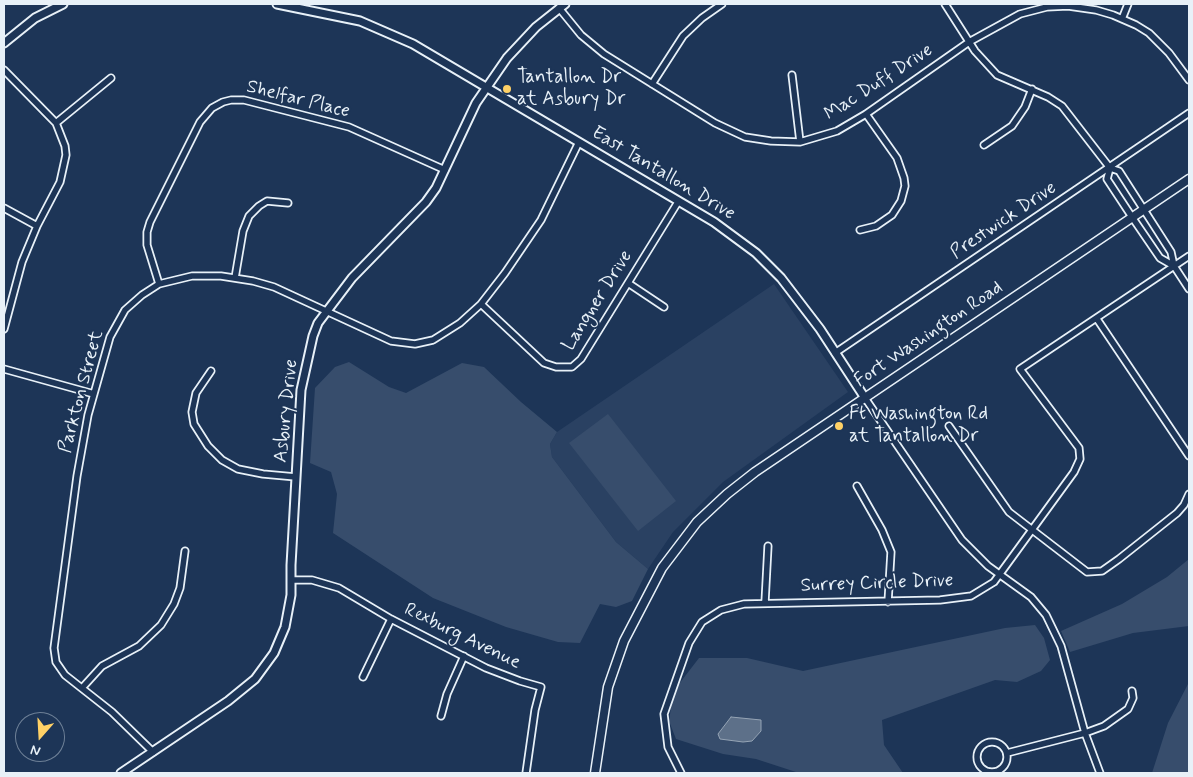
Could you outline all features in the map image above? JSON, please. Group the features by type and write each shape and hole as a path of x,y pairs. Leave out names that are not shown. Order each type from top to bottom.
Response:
{"main road":[{"name":"Fort Washington Road","path":"595,773 608,687 615,663 643,601 675,548 697,522 727,494 865,398 1189,179"}],"street":[{"path":"4,43 35,18 63,4"},
{"name":"East Tantallon Drive","path":"277,4 316,10 373,26 413,44 714,222 769,265 800,300 865,398"},
{"path":"652,84 683,36 702,18 722,4"},
{"path":"945,4 969,42 997,74 1032,89 1062,106 1110,168 1119,171 1172,254 1174,266 1189,289"},
{"path":"1122,19 1128,4"},
{"name":"Asbury Drive","path":"121,773 228,701 263,670 285,626 292,594 302,382 313,336 325,311 352,278 415,216 436,188 471,112 486,87 523,40 562,6"},
{"name":"Mac Duff Drive","path":"562,6 590,44 652,84 735,133 771,142 800,142 837,131 866,114 969,42 1033,7 1078,6 1122,19 1148,33 1169,53 1189,80"},
{"path":"4,70 56,123 65,146 65,166 60,182 37,226 22,262 4,329"},
{"path":"792,75 800,142"},
{"path":"56,123 112,78"},
{"path":"984,145 1012,126 1025,107 1032,89"},
{"name":"Shelfar Place","path":"159,284 147,245 150,222 197,127 212,108 222,102 244,100 349,127 445,170"},
{"name":"Prestwick Drive","path":"835,353 1189,113"},
{"path":"860,230 876,226 892,216 901,201 905,186 897,158 866,114"},
{"name":"Parkton Street","path":"153,752 112,712 66,675 56,662 54,635 77,476 88,415 110,337 119,319 133,302 159,284 192,276 235,278 274,287 302,298 325,311 391,341 415,344 424,343 444,335 481,304 510,266 541,220 579,142"},
{"path":"1110,168 1107,179 1160,258 1174,266"},
{"path":"235,278 243,231 249,216 267,201 288,203"},
{"name":"Langner Drive","path":"481,304 544,362 556,367 572,367 581,359 678,202"},
{"path":"4,208 37,226"},
{"name":"Surrey Circle Drive","path":"678,772 668,746 664,714 689,644 707,618 734,606 765,602 888,602 971,596 994,582 1074,472 1080,455 1079,448 1020,369 1189,256"},
{"path":"628,283 664,306"},
{"path":"1097,319 1189,456"},
{"path":"4,370 94,394"},
{"path":"211,371 196,393 192,412 198,432 208,446 222,460 238,469 296,478"},
{"path":"865,398 962,540 1040,606 1054,628 1061,646 1085,733 1100,773"},
{"path":"949,426 1009,512 1083,570 1098,572 1177,513 1184,506 1189,494"},
{"path":"857,486 882,530 891,552 888,602"},
{"path":"765,602 768,546"},
{"path":"82,688 102,666 139,646 162,625 174,604 180,588 185,552"},
{"name":"Rexburg Avenue","path":"292,580 312,580 332,586 391,619 501,674 541,686 535,710 526,773"},
{"path":"363,677 391,619"},
{"path":"441,716 447,694 464,656"},
{"path":"1007,753 1085,733 1104,726 1123,714 1132,702 1132,691"},
{"path":"991,742 999,744 1007,753 1006,763 995,772 981,767 977,758 980,749 991,742"}],"shaded area":[{"path":"774,284 848,392 723,482 673,532 648,569 616,542 552,457 550,444 557,432"},
{"path":"349,362 389,387 406,393 462,363 484,367 521,402 557,432 550,444 552,457 616,542 648,569 632,601 616,607 600,604 580,643 558,642 506,627 433,598 333,533 337,494 331,472 310,463 315,388 335,367"},
{"path":"608,414 676,501 638,531 569,443"},
{"path":"1189,559 1189,626 1133,633 1070,652 1061,631 1122,604 1167,577"},
{"path":"1035,625 1044,638 1050,660 1041,671 1017,682 995,680 882,720 884,745 903,773 799,773 756,759 723,754 676,739 669,721 672,701 679,684 699,658 747,658 803,671 1005,628"},
{"path":"1189,682 1189,773 1152,773 1168,723"},
{"path":"731,717 761,720 761,731 752,741 743,742 720,739 718,734"}],"place":[{"name":"Tantallon Dr at Asbury Dr","path":"507,89"},
{"name":"Ft Washington Rd at Tantallon Dr","path":"839,426"}]}
